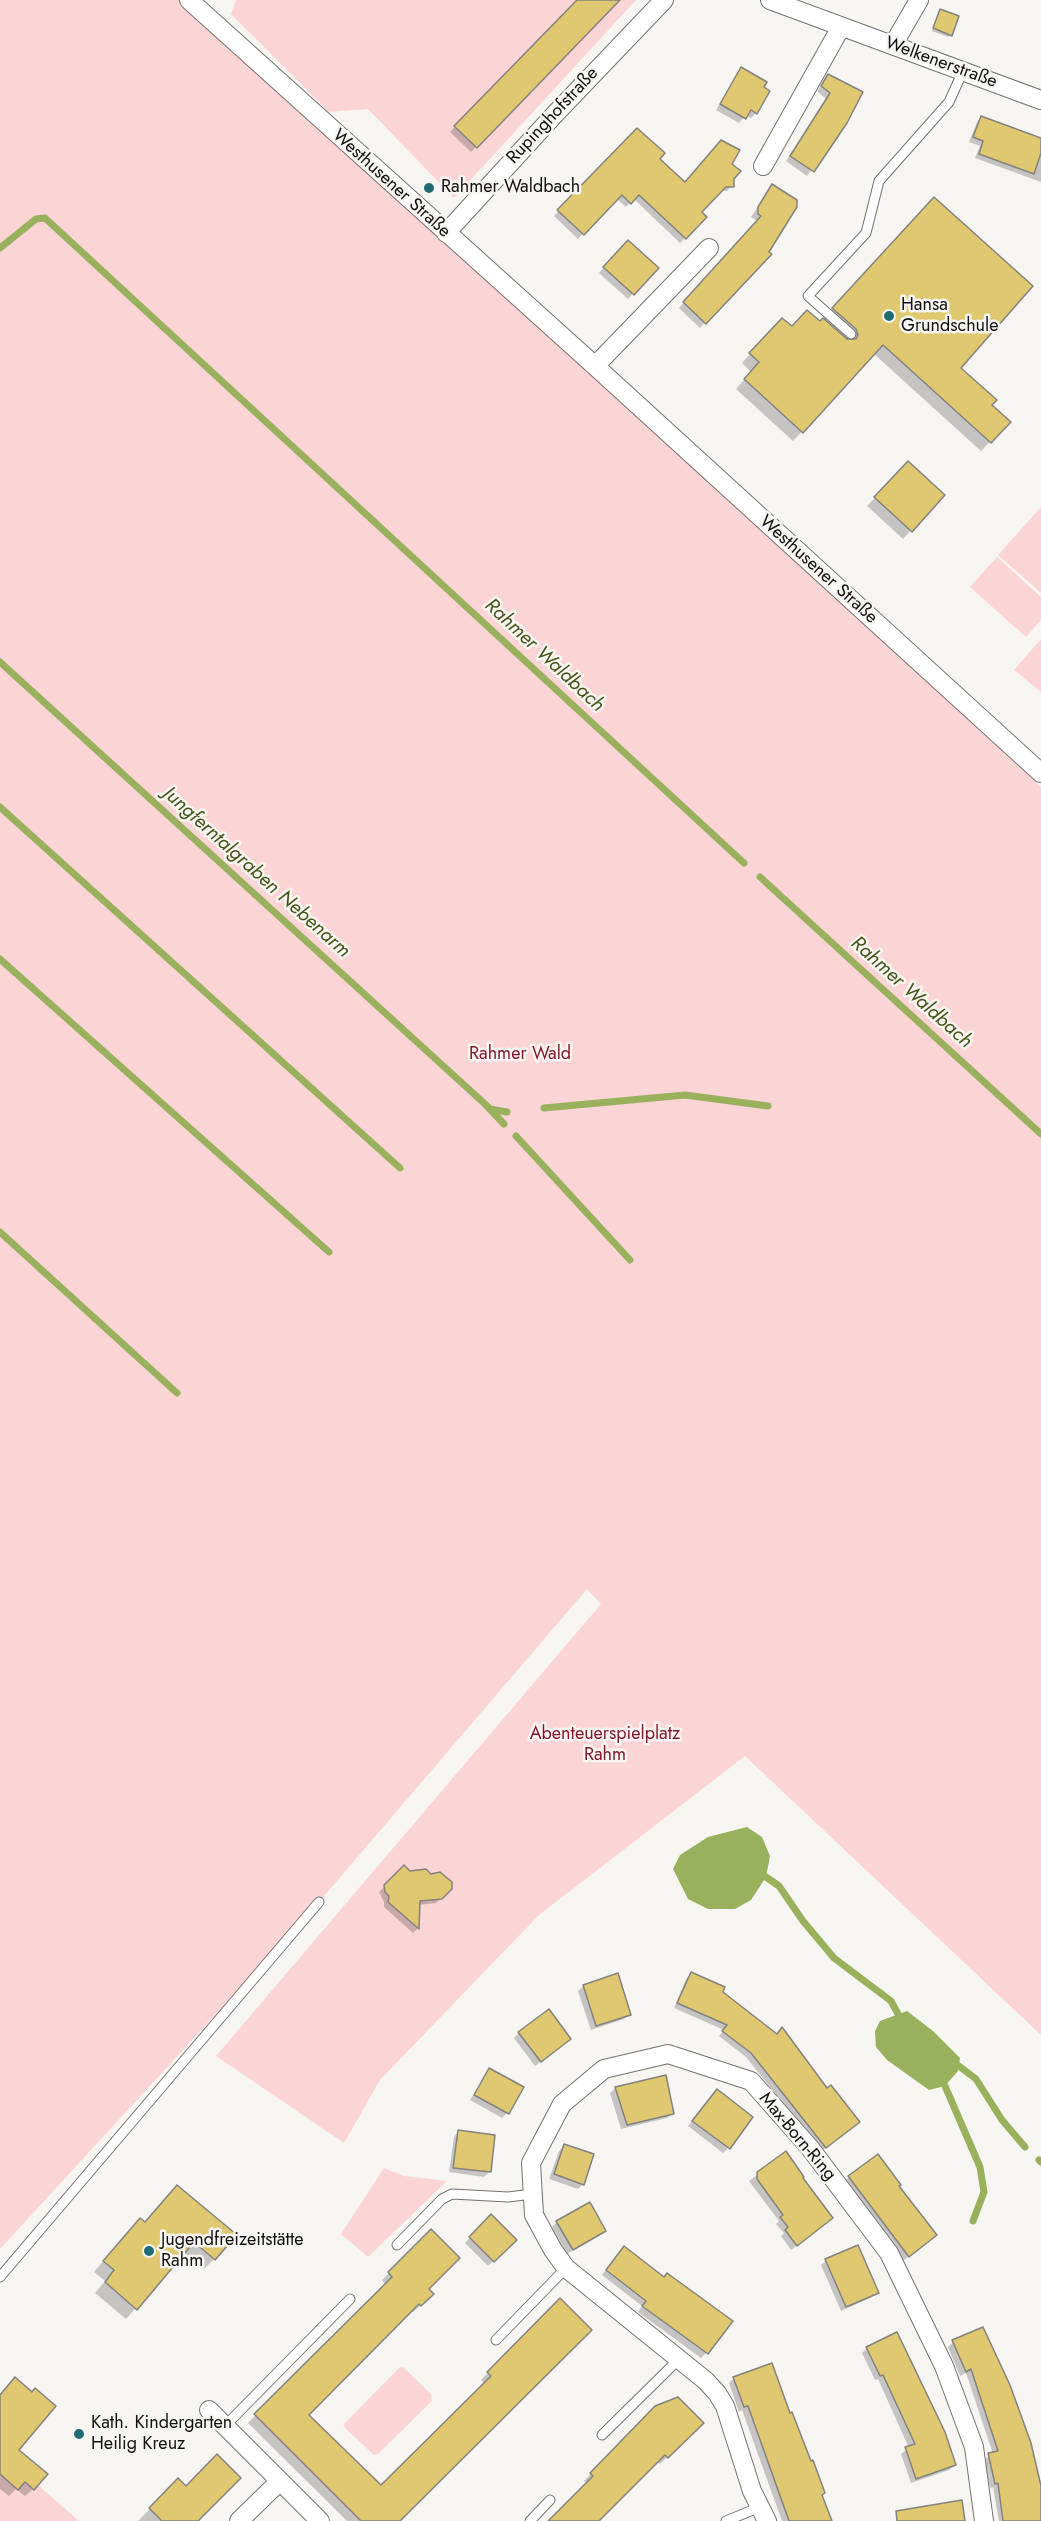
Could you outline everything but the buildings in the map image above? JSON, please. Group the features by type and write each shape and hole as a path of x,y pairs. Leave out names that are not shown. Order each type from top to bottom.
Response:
{"street":[{"name":"Westhusener Straße","path":"189,0 596,366 1041,773"},
{"name":"Welkenerstraße","path":"770,0 1041,100"},
{"path":"893,45 919,0"},
{"name":"Rupinghofstraße","path":"446,233 661,1"},
{"path":"763,166 841,27"},
{"path":"596,366 709,248"},
{"name":"Max-Born-Ring","path":"763,2514 752,2491 725,2406 706,2381 566,2268 552,2250 534,2215 531,2163 562,2104 604,2069 668,2054 751,2081 810,2148 889,2253 944,2366 974,2447 984,2521"},
{"path":"210,2410 320,2521"},
{"path":"239,2521 280,2481"}],"lane":[{"path":"851,334 808,296 866,233 875,206 879,181 950,102 963,71"},
{"path":"0,2277 319,1902"},
{"path":"397,2244 442,2199 452,2194 508,2197 532,2194"},
{"path":"496,2340 566,2268"},
{"path":"225,2426 350,2299"},
{"path":"602,2435 679,2359"},
{"path":"530,2521 550,2500"},
{"path":"726,2521 763,2514"}],"green space":[{"name":"Rahmer Wald","path":"0,0 179,0 444,238 1041,787 1041,2035 745,1756 539,1915 380,2080 344,2143 216,2056 601,1604 587,1589 319,1902 0,2249"},
{"path":"236,0 636,0 454,198 368,109 329,112 231,14"},
{"path":"1041,507 1041,593 998,555"},
{"path":"997,557 1041,597 1041,620 1026,637 970,587"},
{"path":"1041,639 1041,692 1014,670"},
{"path":"384,2168 404,2176 447,2181 368,2257 341,2234"},
{"path":"403,2367 431,2394 432,2401 378,2454 374,2455 345,2428 344,2424 399,2368"},
{"path":"0,2474 18,2489 25,2482 38,2485 79,2521 0,2521"}],"shaded area":[{"path":"747,1827 762,1837 770,1856 766,1877 751,1900 735,1909 708,1909 688,1899 673,1869 680,1855 708,1837"},
{"path":"907,2011 933,2031 960,2058 958,2071 945,2086 929,2090 887,2060 876,2047 875,2031 880,2021"}],"waterway":[{"name":"Rahmer Waldbach","path":"0,248 36,219 45,218 744,863"},
{"name":"Jungferntalgraben Nebenarm","path":"0,662 485,1104 504,1124"},
{"name":"Jungferntalgraben Nebenarm","path":"0,807 400,1168"},
{"name":"Rahmer Waldbach","path":"760,877 1041,1134"},
{"name":"Jungferntalgraben Nebenarm","path":"0,959 329,1252"},
{"name":"Jungferntalgraben Nebenarm","path":"544,1108 685,1095 768,1106"},
{"name":"Jungferntalgraben Nebenarm","path":"490,1109 507,1112"},
{"name":"Jungferntalgraben Nebenarm","path":"516,1136 630,1260"},
{"name":"Jungferntalgraben Nebenarm","path":"0,1232 177,1393"},
{"path":"766,1877 779,1886 803,1921 834,1958 891,2001 898,2014"},
{"path":"959,2066 976,2079 1002,2120 1025,2147"},
{"path":"945,2086 980,2167 984,2192 973,2221"}],"place":[{"name":"Rahmer Waldbach","path":"429,188"},
{"name":"Hansa Grundschule","path":"889,316"},
{"name":"Jugendfreizeitstätte Rahm","path":"149,2251"},
{"name":"Kath. Kindergarten Heilig Kreuz","path":"79,2434"}],"park label":[{"name":"Abenteuerspielplatz Rahm","path":"605,1745"}]}
